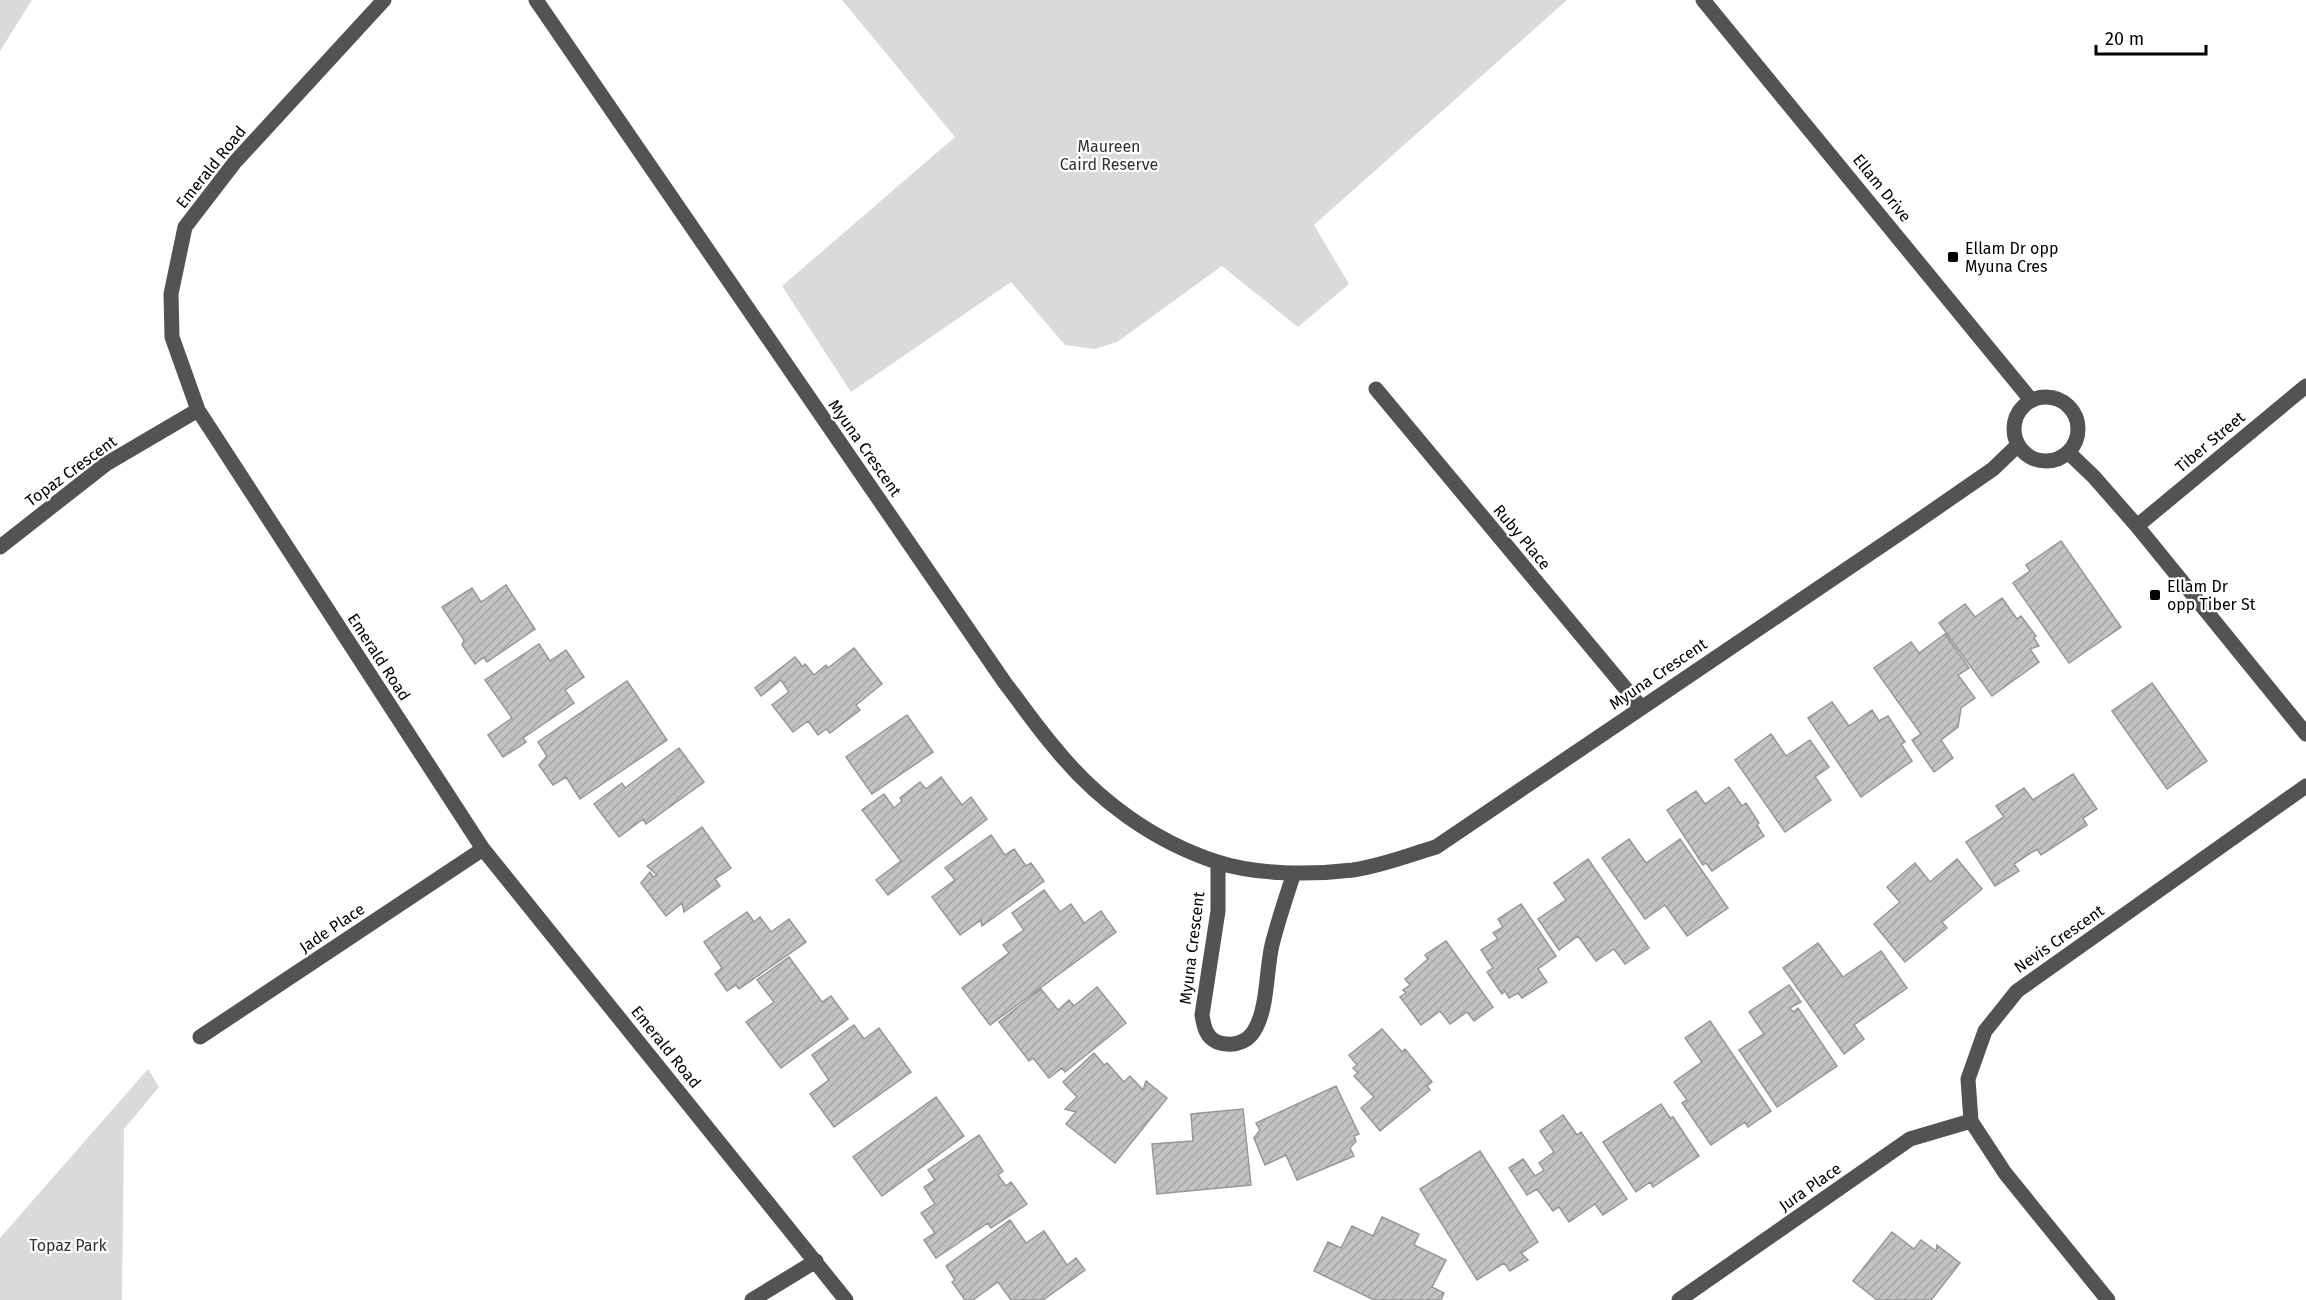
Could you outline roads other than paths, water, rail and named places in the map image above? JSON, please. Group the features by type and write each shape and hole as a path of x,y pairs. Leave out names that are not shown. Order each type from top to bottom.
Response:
{"street":[{"name":"Emerald Road","path":"384,0 235,162 184,227 171,294 172,337 198,410 483,849 846,1300"},
{"name":"Myuna Crescent","path":"536,0 1005,683 1055,749 1087,783 1132,821 1218,862 1294,873 1354,870 1436,847 1957,494 1993,469 2018,445"},
{"name":"Ellam Drive","path":"1704,0 2031,400"},
{"name":"Tiber Street","path":"2138,526 2306,386"},
{"name":"Ruby Place","path":"1376,389 1641,707"},
{"path":"2041,397 2051,397 2070,406 2078,424 2074,444 2068,452 2060,458 2041,460 2032,458 2018,445 2014,425 2022,406 2041,397"},
{"name":"Topaz Crescent","path":"0,547 106,464 198,410"},
{"path":"2068,452 2138,526 2306,734"},
{"name":"Nevis Crescent","path":"2108,1300 2005,1173 1971,1121 1968,1079 1985,1031 2017,991 2306,786"},
{"name":"Jade Place","path":"200,1037 483,849"},
{"name":"Myuna Crescent","path":"1218,862 1218,912 1202,1016 1205,1031 1214,1041 1227,1045 1243,1042 1254,1032 1263,1003 1272,946 1294,873"},
{"name":"Jura Place","path":"1679,1300 1910,1139 1971,1121"},
{"path":"752,1300 816,1261"}],"place":[{"name":"Ellam Dr opp Myuna Cres","path":"1953,257"},
{"name":"Ellam Dr opp Tiber St","path":"2155,595"}],"park label":[{"name":"Maureen Caird Reserve","path":"1109,155"},
{"name":"Topaz Park","path":"68,1245"}]}
